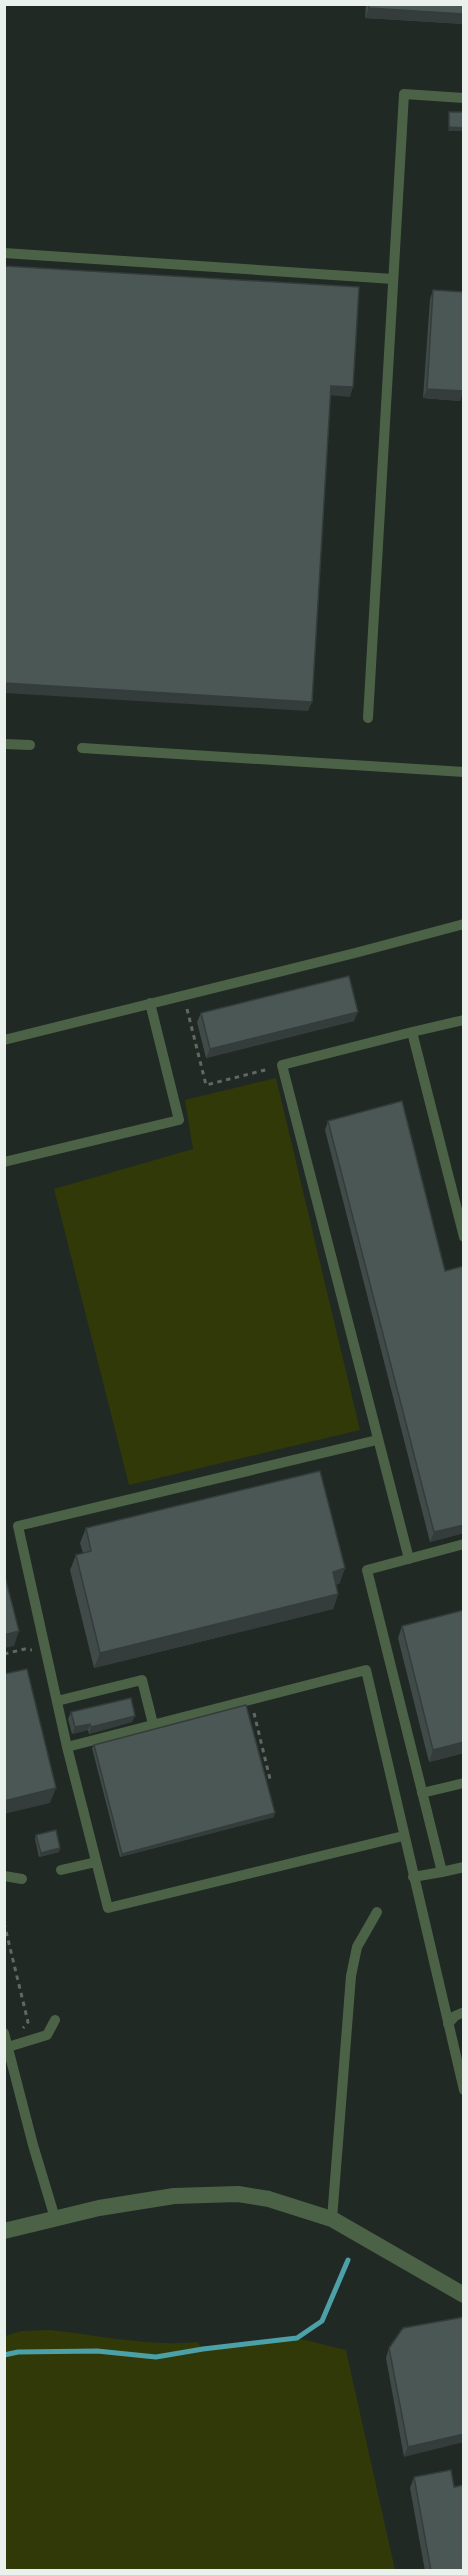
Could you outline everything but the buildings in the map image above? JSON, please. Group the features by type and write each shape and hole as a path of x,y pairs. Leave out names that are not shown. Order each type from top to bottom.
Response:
{"street":[{"path":"4,2231 110,2206 206,2193 238,2194 270,2199 332,2219 464,2295"}],"lane":[{"path":"368,718 404,94 464,98"},
{"path":"4,254 393,279"},
{"path":"4,744 30,745"},
{"path":"82,748 464,772"},
{"path":"4,1040 464,924"},
{"path":"4,1162 179,1120 150,1003"},
{"path":"409,1559 282,1065 464,1020"},
{"path":"412,1032 464,1237"},
{"path":"377,1440 18,1527 67,1747 108,1908 403,1836"},
{"path":"442,1872 367,1570 464,1544"},
{"path":"67,1747 366,1671 412,1877 464,2090"},
{"path":"57,1701 142,1680 153,1724"},
{"path":"422,1792 464,1783"},
{"path":"61,1870 96,1862"},
{"path":"412,1877 464,1867"},
{"path":"4,1876 22,1879"},
{"path":"332,2219 351,1976 357,1947 377,1912"},
{"path":"448,2024 454,2016 464,2012"},
{"path":"55,2020 47,2035 6,2039 55,2218"}],"path":[{"path":"183,995 206,1085 282,1065"},
{"path":"4,1654 25,1649"},
{"path":"251,1700 270,1779"},
{"path":"4,1923 28,2022 17,2034 6,2039"}],"green space":[{"path":"276,1078 360,1430 129,1485 54,1189 193,1149 185,1100"},
{"path":"50,2330 143,2342 197,2342 203,2349 297,2338 346,2350 395,2570 5,2570 5,2336 21,2331"}],"waterway":[{"path":"4,2355 18,2352 97,2351 156,2357 297,2338 322,2321 348,2260"}]}
